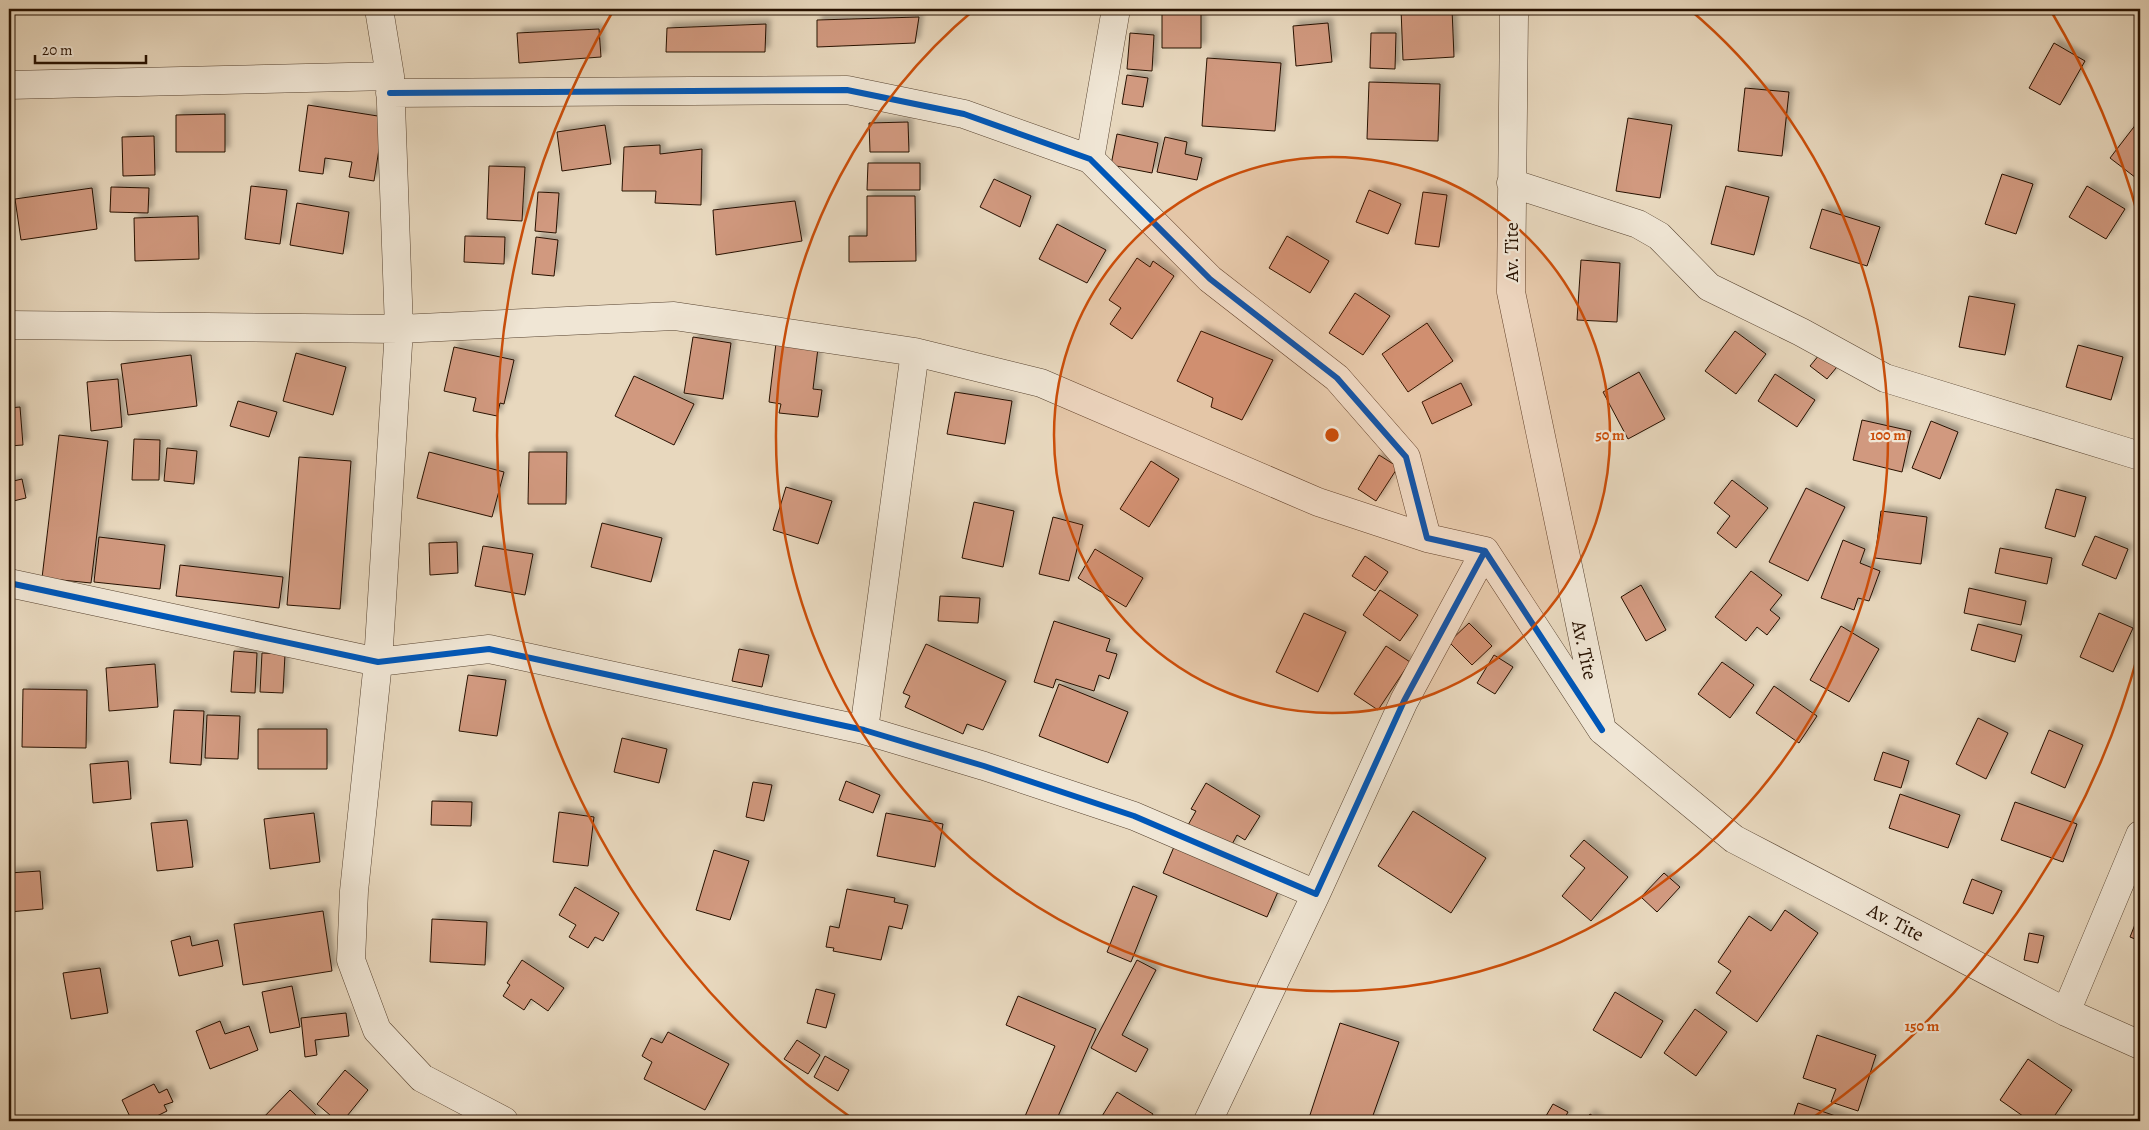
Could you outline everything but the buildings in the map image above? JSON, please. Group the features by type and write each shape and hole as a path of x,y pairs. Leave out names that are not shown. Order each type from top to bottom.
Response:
{"street":[{"path":"379,9 390,84 399,329 378,662 354,891 351,960 377,1030 422,1078 504,1121"},
{"path":"1090,159 1116,9"},
{"name":"Av. Tite","path":"1516,9 1514,15 1511,183 1511,292 1602,730 1734,839 2066,1012 2140,1046"},
{"path":"9,85 390,84 847,90 964,114 1090,159 1210,279 1337,378 1406,456 1427,538"},
{"path":"1511,183 1638,224 1659,236 1709,287 1802,332 1885,378 2140,456"},
{"path":"9,325 399,329 674,316 915,352 1041,383 1318,502 1427,538 1485,551 1602,730"},
{"path":"864,730 915,352"},
{"path":"1208,1121 1316,894 1404,701 1485,551"},
{"path":"9,583 378,662 489,649 864,730 984,766 1134,816 1316,894"},
{"path":"2066,1012 2140,835"}],"cycle path":[{"path":"390,93 847,90 964,114 1090,159 1210,279 1337,378 1406,457 1427,538 1485,551 1602,730"},
{"path":"9,583 378,662 489,649 864,730 984,766 1134,816 1316,894 1404,701 1485,551"}]}
